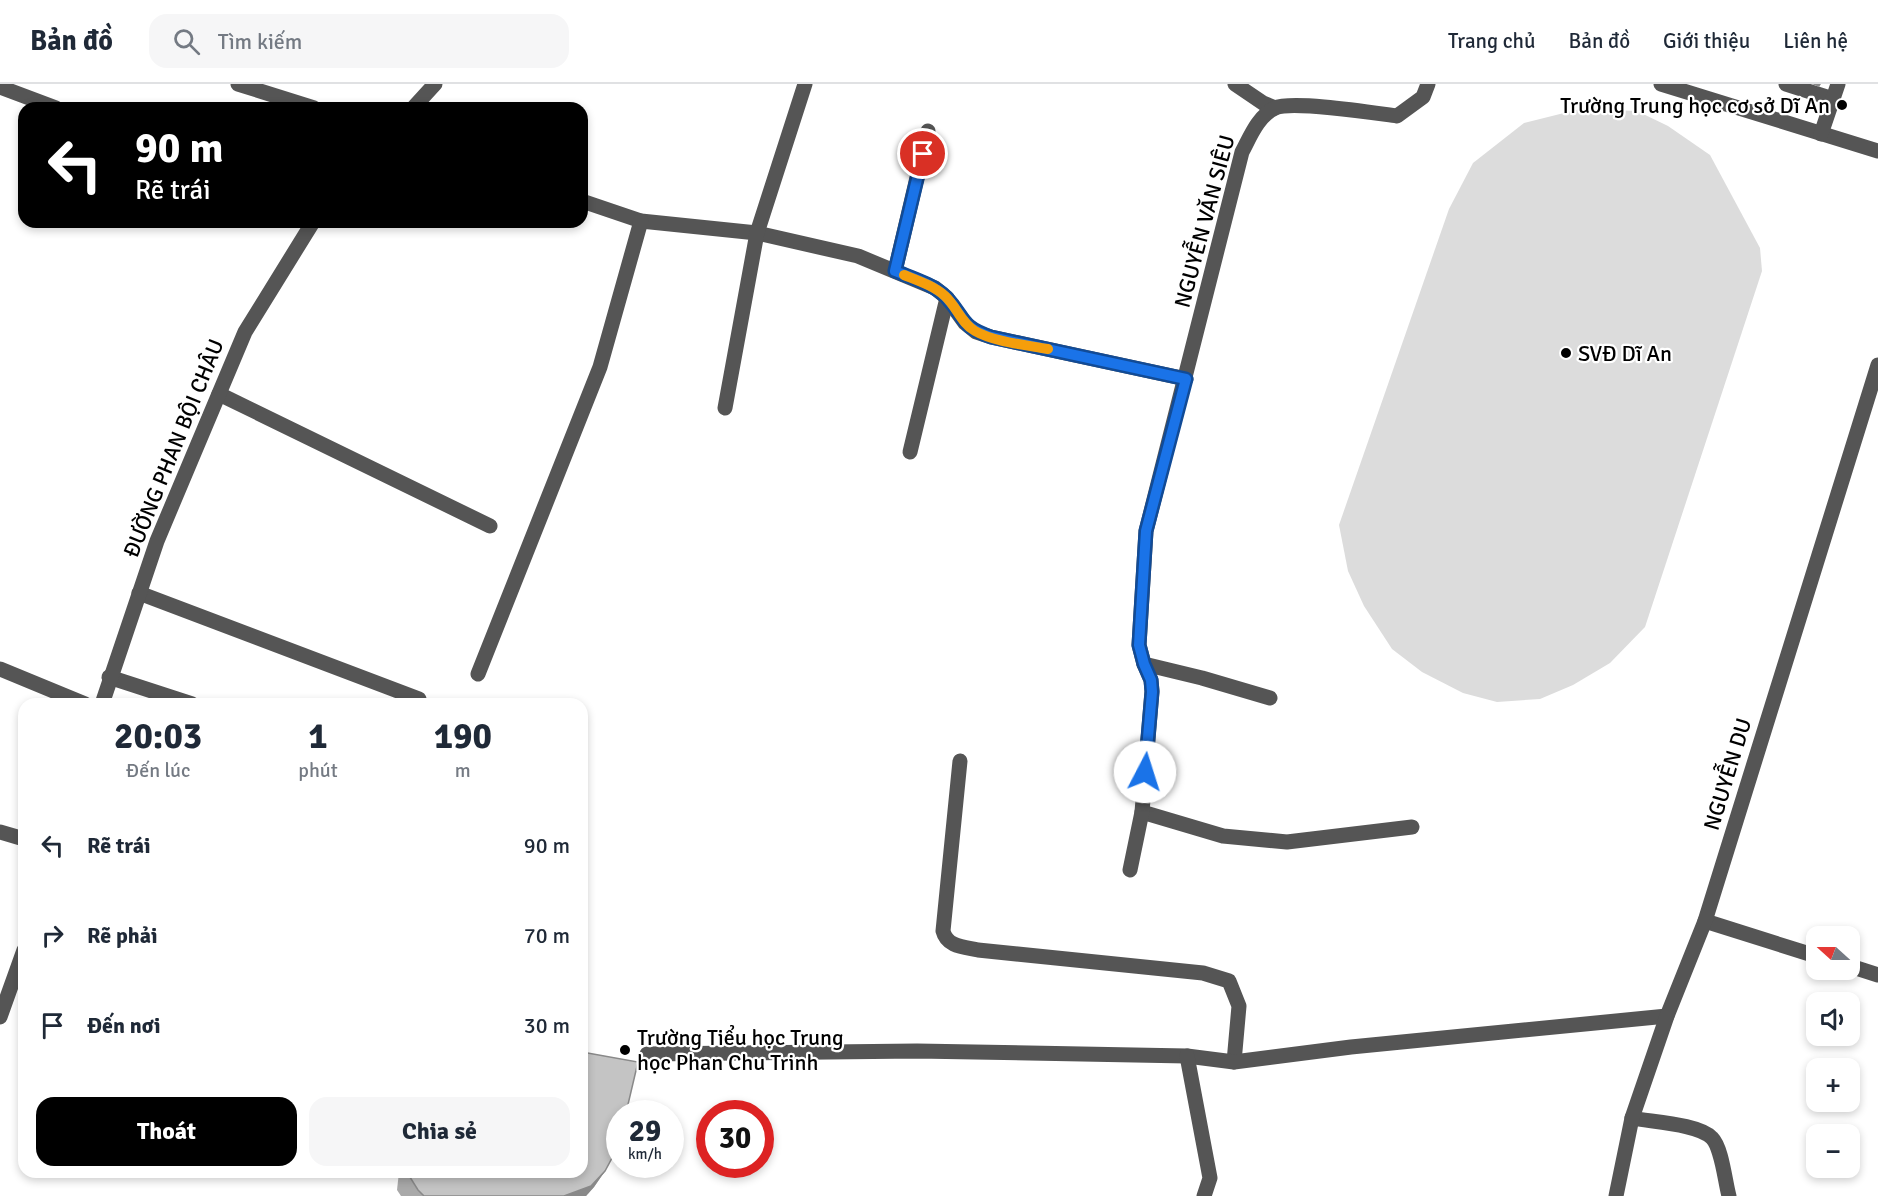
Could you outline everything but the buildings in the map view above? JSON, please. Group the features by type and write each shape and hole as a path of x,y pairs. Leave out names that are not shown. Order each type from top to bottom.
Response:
{"street":[{"path":"238,84 295,102"},
{"path":"418,102 435,84"},
{"path":"725,408 757,233 804,84"},
{"path":"1235,84 1263,103 1275,108 1294,105 1397,116 1423,97 1428,84"},
{"path":"1661,84 1878,151"},
{"path":"1786,84 1833,99"},
{"path":"1821,134 1838,84"},
{"path":"0,87 40,102"},
{"name":"NGUYỄN VĂN SIÊU","path":"1130,870 1142,812 1152,692 1151,680 1139,645 1146,531 1242,153 1256,124 1275,108"},
{"path":"895,271 928,131"},
{"path":"588,203 641,221 757,233 858,256 935,288 947,298 965,323 976,332 1186,379"},
{"path":"478,674 600,367 641,221"},
{"name":"ĐƯỜNG PHAN BỘI CHÂU","path":"104,698 157,541 245,332 309,228"},
{"path":"910,452 947,298"},
{"name":"NGUYỄN DU","path":"1616,1196 1632,1119 1667,1016 1704,921 1878,365"},
{"path":"219,394 490,526"},
{"path":"139,592 416,698"},
{"path":"1144,664 1270,698"},
{"path":"0,669 70,698"},
{"path":"109,677 174,698"},
{"path":"960,761 943,931 945,939 950,944 978,950 1203,973 1229,981 1239,1006 1234,1062"},
{"path":"1142,812 1223,836 1287,842 1412,827"},
{"path":"0,832 18,837"},
{"path":"1704,921 1806,953"},
{"path":"0,1017 18,967"},
{"path":"1860,969 1878,975"},
{"path":"647,1054 917,1051 1187,1056 1234,1062 1351,1047 1667,1016"},
{"path":"1187,1056 1210,1178 1204,1196"},
{"path":"1632,1119 1689,1128 1712,1138 1718,1147 1729,1196"}],"shaded area":[{"name":"SVĐ Dĩ An","path":"1580,109 1637,111 1668,126 1710,155 1760,248 1762,271 1645,627 1610,663 1573,685 1540,699 1497,702 1463,693 1422,672 1392,649 1364,606 1348,571 1339,525 1449,209 1473,163 1524,123"}],"slow traffic":[{"path":"904,275 935,288 947,298 965,323 976,332 1048,349"}],"place":[{"name":"Trường Trung học cơ sở Dĩ An","path":"1842,105"},
{"name":"SVĐ Dĩ An","path":"1566,353"},
{"name":"Trường Tiểu học Trung học Phan Chu Trinh","path":"625,1050"}],"route":[{"path":"923,154 895,271 935,288 947,298 965,323 976,332 1186,379 1146,531 1139,645 1151,680 1152,692 1145,772"}]}
